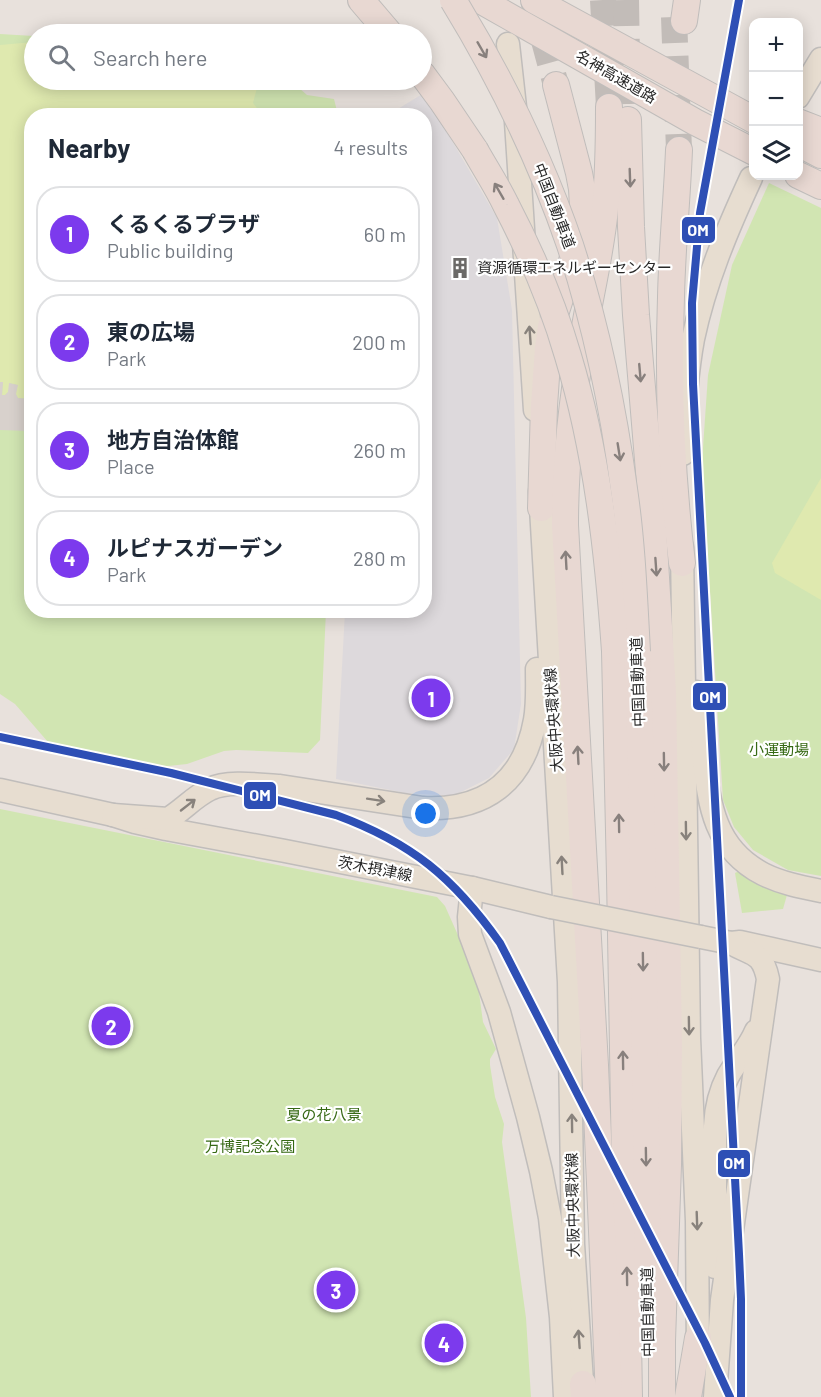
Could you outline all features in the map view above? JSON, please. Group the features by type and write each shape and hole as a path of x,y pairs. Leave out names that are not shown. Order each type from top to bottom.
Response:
{"highway":[{"path":"361,0 381,24"},
{"name":"中国自動車道","path":"453,0 511,105 554,201 570,245 599,351 622,471 630,542 620,900 628,1397"},
{"name":"名神高速道路","path":"480,0 695,122 749,150"},
{"name":"名神高速道路","path":"534,0 749,118"},
{"path":"644,61 749,102"},
{"path":"542,508 544,406 548,348 551,327 579,239 583,206 579,172 556,85"},
{"name":"中国自動車道","path":"432,88 475,150 506,203 552,308 568,356 583,414 603,526 610,586 626,651 641,787 650,1397"},
{"path":"609,1397 596,1065 565,509 568,440 601,239 609,146 619,113 631,227 653,518 663,692 669,1054 662,1397"},
{"path":"803,124 821,130"},
{"path":"803,146 821,155"},
{"path":"679,150 670,294 670,344 673,477 682,562"},
{"path":"803,177 821,186"},
{"path":"688,1397 698,1338"}],"main road":[{"name":"大阪中央環状線","path":"508,44 515,107 542,508 569,982 573,1244 579,1394"},
{"path":"803,89 821,59"},
{"path":"699,1397 697,1221 689,1026 681,497 683,441 686,393 693,340 699,315 714,266 750,180"},
{"path":"113,815 168,819 208,790 216,786 233,784 280,786 432,808 457,807 484,798 502,785 517,768 531,738 537,703 538,609 544,559"},
{"path":"683,602 692,653 707,787 716,822 730,847 750,866 777,880 821,891"},
{"name":"茨木摂津線","path":"0,790 166,829 472,888 821,960"},
{"path":"472,888 470,934 502,1023 528,1117 545,1194 561,1317 579,1394"},
{"path":"715,1397 722,1300 768,979 763,962 758,956 731,943"},
{"path":"698,1338 714,1287 716,1113 728,1076 751,1042 764,1014"}],"shaded area":[{"path":"424,93 497,218 512,310 521,704 514,749 489,778 453,796 405,793 336,779 345,618 432,618 432,108 399,108"},
{"path":"0,382 3,382 2,395 8,392 9,383 18,385 16,394 18,398 24,398 24,431 0,430"}],"green space":[{"path":"0,34 24,35 24,90 301,90 307,95 334,99 336,108 24,108 24,618 326,618 320,740 308,753 224,751 187,764 159,767 48,742 15,704 0,694"},
{"path":"24,43 24,90 256,90 253,103 257,108 24,108 24,398 18,398 17,385 10,383 8,392 2,395 3,383 0,382 0,45"},
{"name":"小運動場","path":"769,183 821,208 821,876 788,870 753,850 734,827 723,800 702,462 708,375 732,265"},
{"path":"821,478 821,600 775,573 772,563"},
{"name":"万博記念公園","path":"0,809 437,897 445,906 477,978 483,1022 496,1049 490,1059 490,1065 495,1097 504,1124 502,1142 526,1318 531,1397 0,1397"},
{"path":"744,869 787,895 783,909 742,913 735,873"}],"tunnel":[{"path":"533,0 556,85"},
{"path":"603,0 609,107"},
{"path":"626,0 628,120"},
{"path":"674,17 679,150"}],"transit line":[{"name":"OM","path":"739,0 700,213 692,303 693,384 739,1254 741,1397"},
{"name":"OM","path":"0,737 171,773 336,815 409,850 447,881 483,920 500,943 705,1343 730,1397"}],"place":[{"name":"資源循環エネルギーセンター","path":"460,268"},
{"name":"くるくるプラザ","path":"431,698"},
{"name":"東の広場","path":"111,1026"},
{"name":"地方自治体館","path":"336,1290"},
{"name":"ルピナスガーデン","path":"444,1343"}],"park label":[{"name":"夏の花八景","path":"324,1115"}]}
